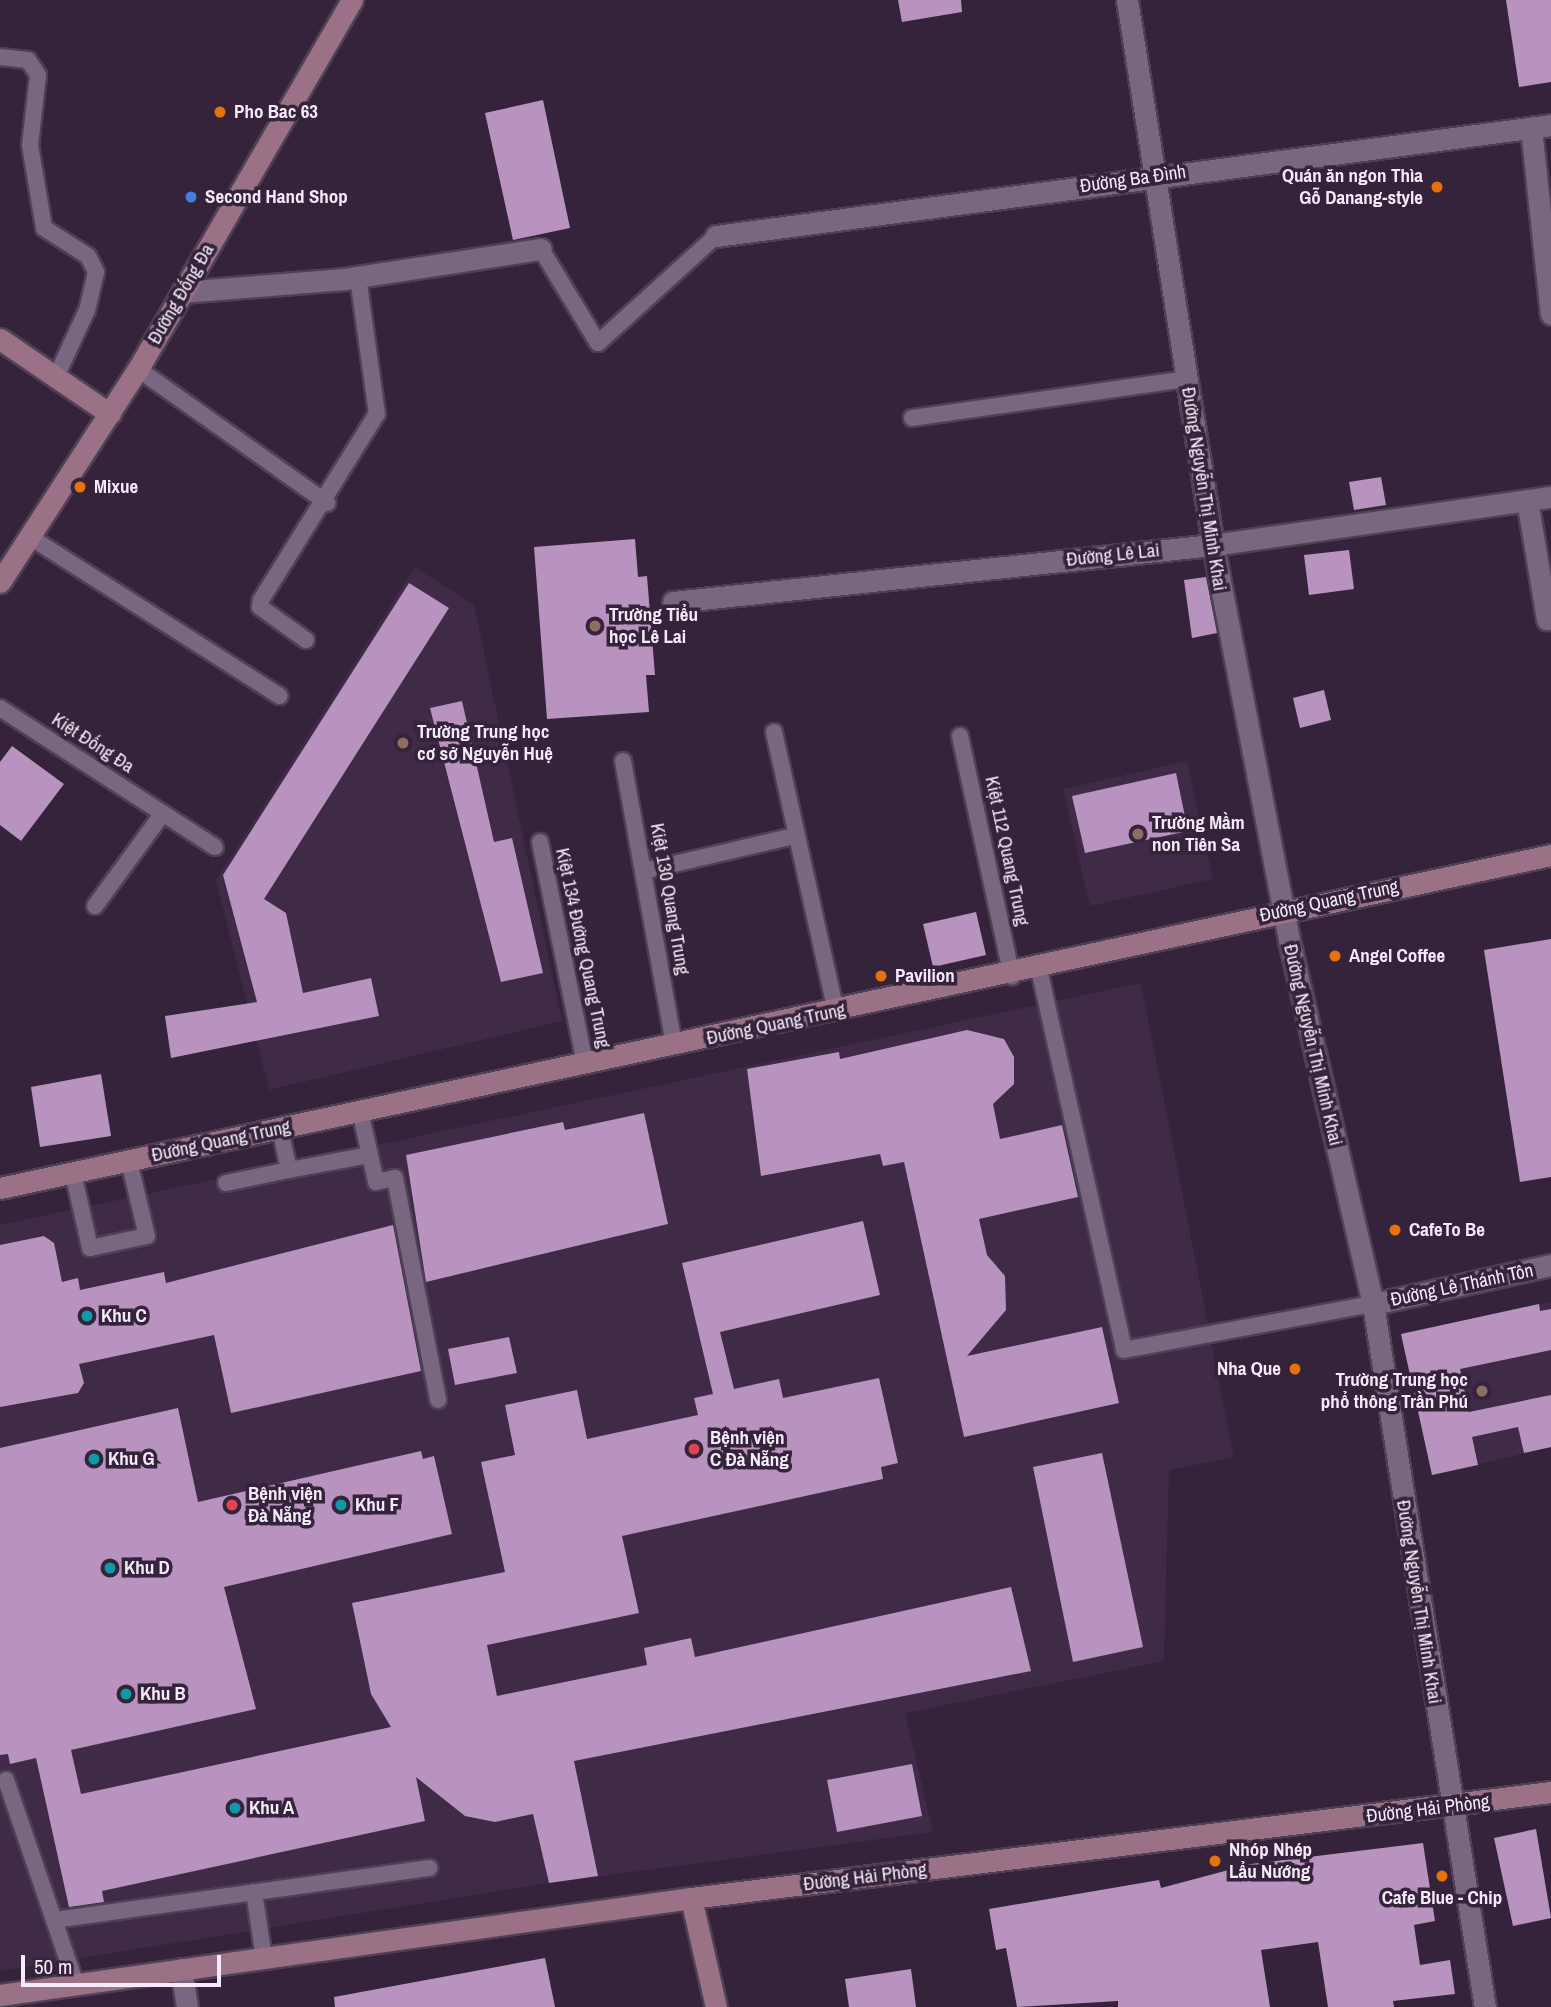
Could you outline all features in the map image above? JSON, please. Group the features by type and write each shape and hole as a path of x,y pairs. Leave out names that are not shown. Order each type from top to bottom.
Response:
{"main road":[{"name":"Đường Đống Đa","path":"0,582 138,369 352,0"},
{"path":"0,339 110,414"},
{"name":"Đường Quang Trung","path":"0,1188 1012,976 1282,910 1551,855"},
{"name":"Đường Hải Phòng","path":"2,1999 76,1984 691,1898 1451,1807 1551,1792"},
{"path":"691,1898 716,2007"}],"street":[{"name":"Đường Nguyễn Thị Minh Khai","path":"1127,0 1213,544 1282,910 1373,1304 1451,1807 1486,2007"},
{"path":"1541,126 1551,314"},
{"name":"Đường Ba Đình","path":"716,236 1541,126"},
{"path":"182,292 358,277 541,249"},
{"name":"Đường Lê Lai","path":"673,602 1213,544 1551,497"},
{"path":"1527,500 1547,619"},
{"name":"Đường Lê Thánh Tôn","path":"1373,1304 1551,1265"},
{"path":"181,1969 187,2007"}],"lane":[{"path":"0,57 28,60 38,75 30,145 44,228 88,256 96,272 88,310 56,377"},
{"path":"541,249 598,343 716,236"},
{"path":"306,640 260,607 261,600 327,503 377,414 358,277"},
{"path":"138,369 327,503"},
{"path":"912,418 1186,379"},
{"path":"30,537 281,696"},
{"name":"Kiệt Đống Đa","path":"0,708 215,847"},
{"path":"774,732 836,1012"},
{"name":"Kiệt 112 Quang Trung","path":"960,736 1012,976"},
{"name":"Kiệt 130 Quang Trung","path":"623,761 674,1045"},
{"path":"95,906 163,813"},
{"path":"644,871 795,836"},
{"name":"Kiệt 134 Đường Quang Trung","path":"540,842 585,1064"},
{"path":"1039,969 1124,1350 1373,1304"},
{"path":"360,1111 376,1182 395,1178 438,1401"},
{"path":"281,1129 289,1170"},
{"path":"226,1183 369,1154"},
{"path":"73,1173 90,1248 147,1236 129,1161"},
{"path":"6,1780 76,1984"},
{"path":"54,1920 429,1868"},
{"path":"254,1892 264,1958"}],"shaded area":[{"name":"Trường Trung học cơ sở Nguyễn Huệ","path":"415,567 474,605 562,1021 269,1090 216,880"},
{"name":"Trường Mầm non Tiên Sa","path":"1187,761 1213,879 1090,906 1063,789"},
{"path":"1141,983 1234,1457 1169,1470 1164,1661 905,1713 933,1832 549,1883 0,1971 0,1225"},
{"name":"Trường Trung học phổ thông Trần Phú","path":"1551,1302 1551,1447 1432,1475 1401,1334"}],"building":[{"path":"898,0 961,0 962,12 902,22"},
{"path":"1506,0 1551,0 1551,82 1519,87"},
{"path":"543,100 570,228 513,240 485,113"},
{"path":"1381,477 1386,505 1354,510 1349,482"},
{"name":"Trường Tiểu học Lê Lai","path":"635,539 638,577 647,576 655,675 646,675 649,712 547,719 534,547"},
{"path":"1349,550 1354,589 1309,595 1304,555"},
{"path":"1206,577 1217,633 1192,638 1184,580"},
{"path":"409,583 449,608 264,899 286,913 303,993 371,978 379,1016 171,1058 165,1016 257,1002 223,875"},
{"path":"1324,690 1331,720 1300,728 1293,698"},
{"path":"462,701 494,842 512,838 543,973 501,982 430,708"},
{"path":"12,746 64,784 21,841 0,825 0,762"},
{"path":"1176,773 1188,831 1085,853 1072,796"},
{"path":"976,912 986,955 933,967 923,924"},
{"path":"1551,939 1551,1177 1520,1182 1484,950"},
{"path":"967,1030 1004,1039 1014,1057 1014,1084 993,1104 1000,1139 1062,1125 1078,1197 979,1219 987,1255 1005,1276 1006,1310 967,1356 1102,1327 1119,1403 964,1437 904,1162 883,1166 880,1154 761,1176 747,1069 839,1052 840,1059"},
{"path":"101,1074 111,1136 40,1147 31,1087"},
{"path":"644,1113 668,1224 426,1282 406,1155 563,1122 565,1130"},
{"path":"863,1221 880,1295 720,1332 734,1389 779,1379 783,1398 879,1378 898,1463 881,1467 883,1479 622,1536 639,1613 487,1645 497,1696 647,1665 644,1648 691,1638 695,1657 1011,1587 1031,1671 574,1761 598,1876 549,1883 533,1814 495,1822 465,1816 416,1777 425,1821 102,1891 104,1902 69,1907 36,1758 10,1764 8,1754 0,1755 0,1448 178,1408 198,1502 421,1451 423,1459 434,1456 452,1534 224,1587 256,1709 71,1750 81,1794 391,1727 371,1694 352,1603 505,1572 481,1462 515,1455 505,1405 577,1390 587,1439 698,1415 694,1398 713,1394 682,1263"},
{"path":"393,1225 421,1371 231,1413 214,1335 79,1364 84,1383 78,1393 0,1407 0,1245 44,1236 54,1243 62,1282 78,1278 80,1290 164,1272 166,1283"},
{"name":"Trường Trung học phổ thông Trần Phú","path":"1539,1304 1540,1311 1551,1309 1551,1350 1460,1369 1469,1412 1551,1395 1551,1447 1524,1453 1518,1427 1472,1437 1478,1465 1432,1475 1401,1334"},
{"path":"509,1337 517,1373 455,1385 448,1349"},
{"path":"1102,1453 1143,1647 1073,1662 1033,1467"},
{"path":"912,1764 922,1816 837,1832 827,1780"},
{"path":"1536,1829 1551,1918 1513,1926 1494,1838"},
{"path":"1423,1843 1435,1921 1414,1925 1420,1965 1450,1960 1455,1994 1393,2001 1394,2007 1328,2007 1318,1942 1261,1950 1270,2007 1118,2007 1118,2001 1017,2007 1006,1948 996,1950 989,1909 1159,1880 1161,1888 1251,1864"},
{"path":"545,1958 555,2007 335,2007 334,1997"},
{"path":"911,1969 916,2007 849,2007 845,1979"}],"place":[{"name":"Pho Bac 63","path":"220,112"},
{"name":"Quán ăn ngon Thìa Gỗ Danang-style","path":"1437,187"},
{"name":"Second Hand Shop","path":"191,197"},
{"name":"Mixue","path":"80,487"},
{"name":"Trường Tiểu học Lê Lai","path":"595,626"},
{"name":"Trường Trung học cơ sở Nguyễn Huệ","path":"403,743"},
{"name":"Trường Mầm non Tiên Sa","path":"1138,834"},
{"name":"Angel Coffee","path":"1335,956"},
{"name":"Pavilion","path":"881,976"},
{"name":"CafeTo Be","path":"1395,1230"},
{"name":"Khu C","path":"87,1316"},
{"name":"Nha Que","path":"1295,1369"},
{"name":"Trường Trung học phổ thông Trần Phú","path":"1482,1391"},
{"name":"Bệnh viện C Đà Nẵng","path":"694,1449"},
{"name":"Khu G","path":"94,1459"},
{"name":"Bệnh viện Đà Nẵng","path":"232,1505"},
{"name":"Khu F","path":"341,1505"},
{"name":"Khu D","path":"110,1568"},
{"name":"Khu B","path":"126,1694"},
{"name":"Khu A","path":"235,1808"},
{"name":"Nhóp Nhép Lẩu Nướng","path":"1215,1861"},
{"name":"Cafe Blue - Chip","path":"1442,1876"}]}
